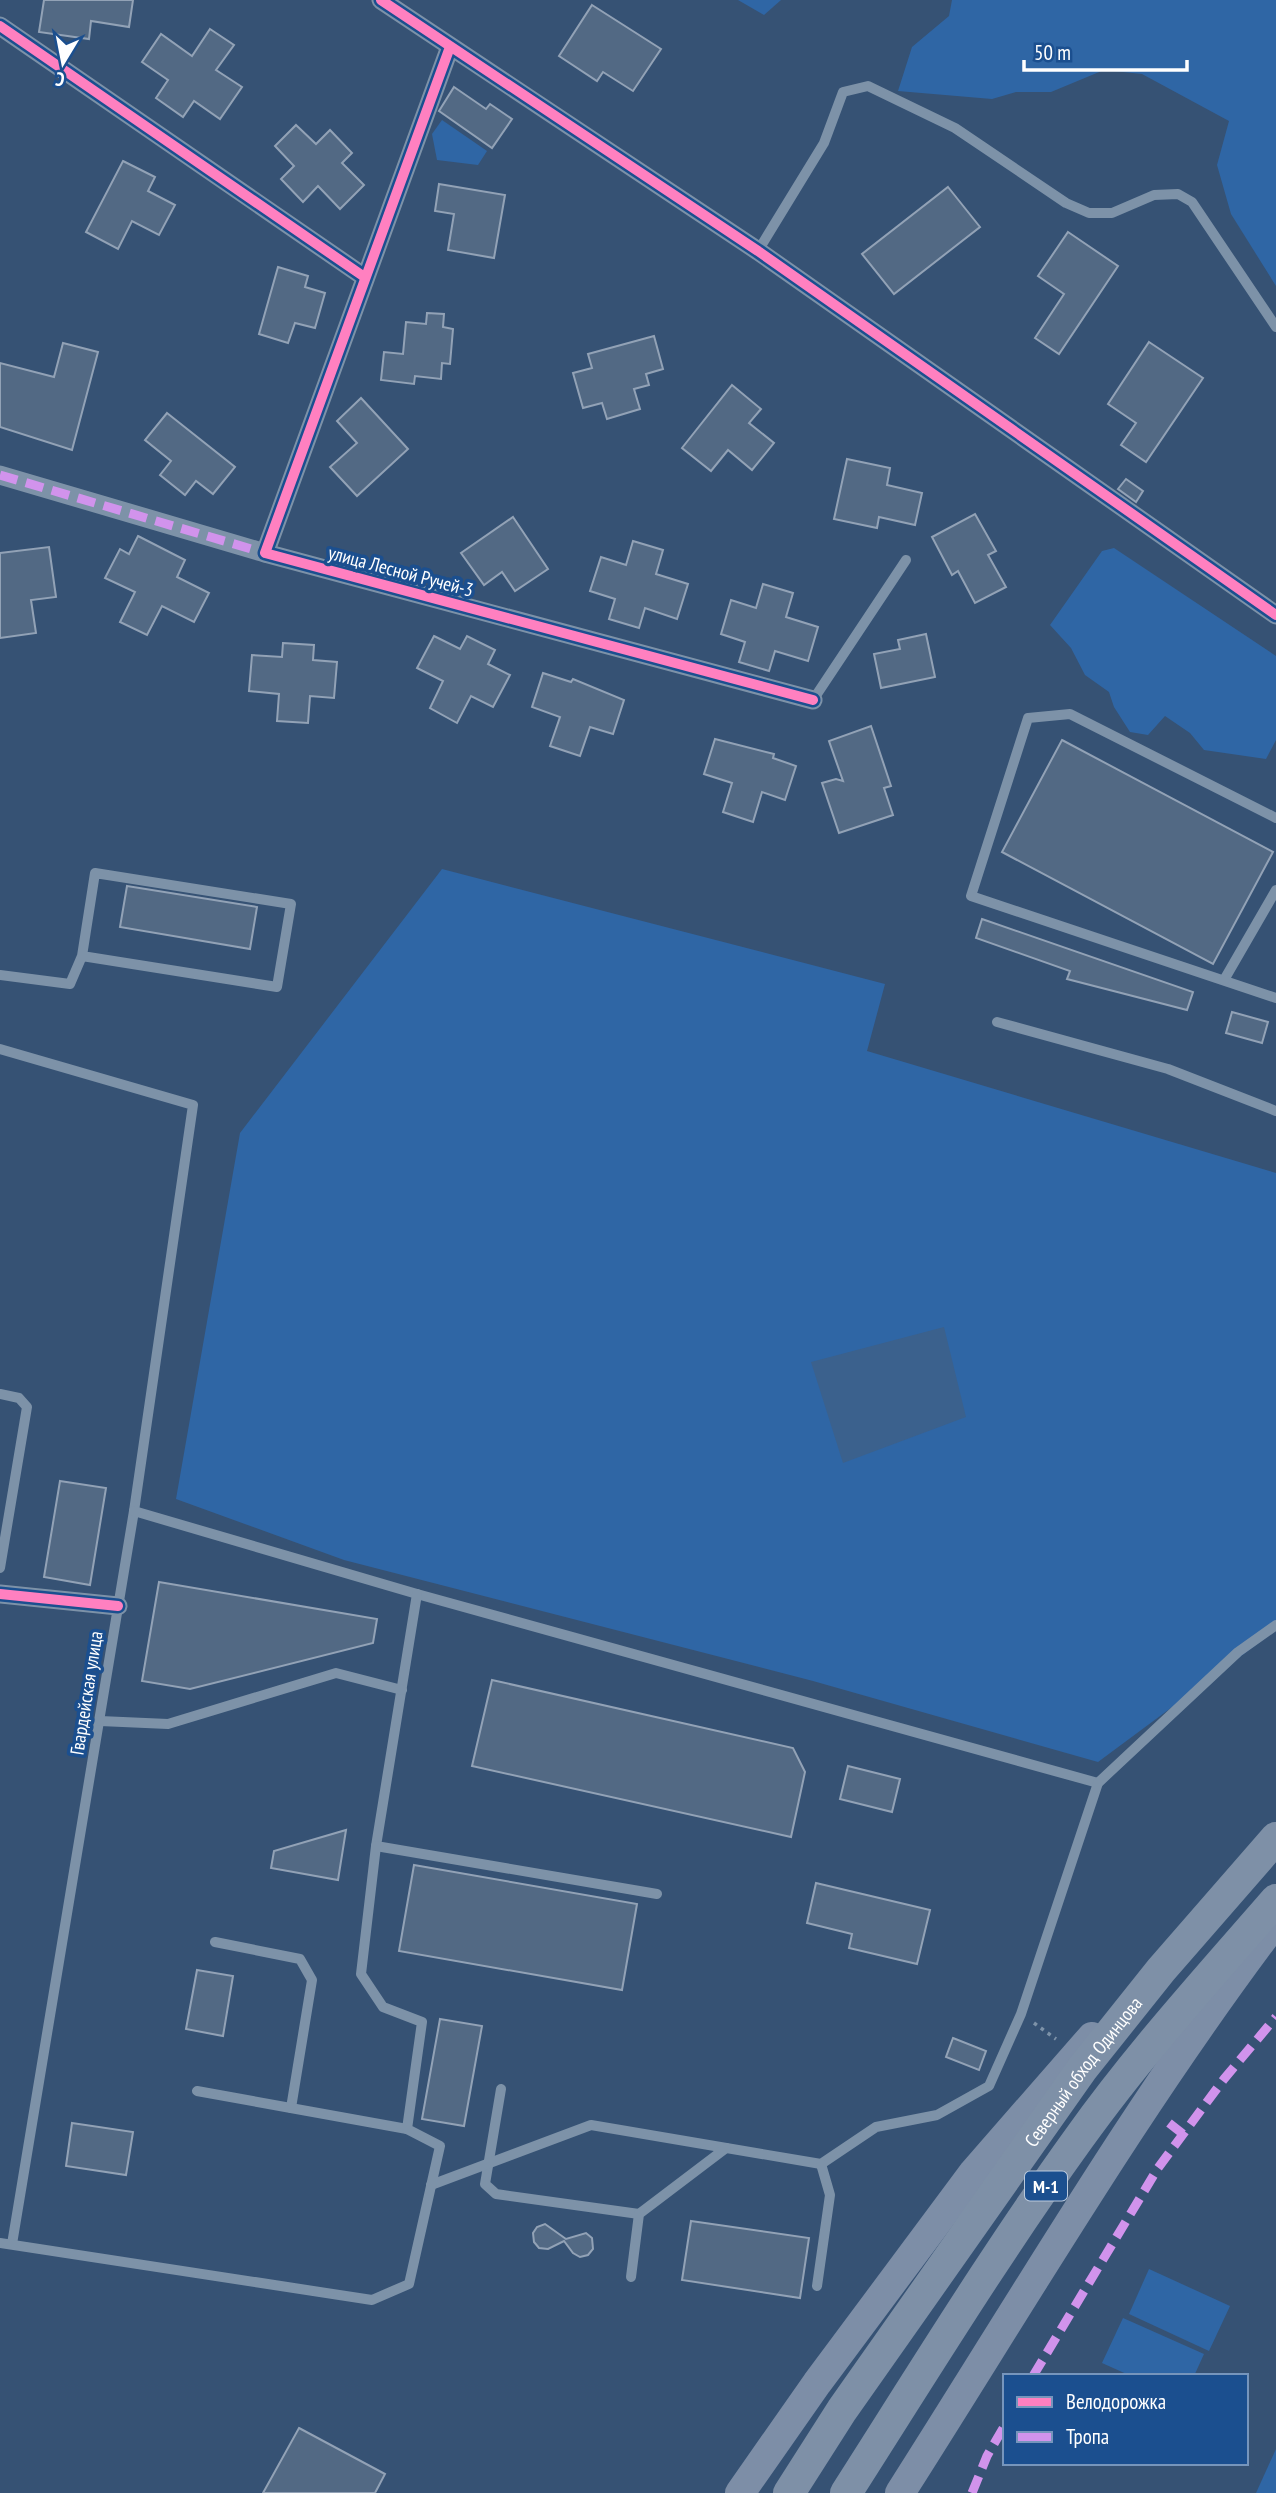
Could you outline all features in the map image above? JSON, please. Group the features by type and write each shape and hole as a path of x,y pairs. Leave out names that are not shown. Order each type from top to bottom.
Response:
{"highway":[{"name":"Северный обход Одинцова","path":"789,2493 842,2410 1082,2069 1161,1970 1276,1838"},
{"name":"Северный обход Одинцова","path":"846,2493 991,2265 1080,2136 1198,1990 1276,1900"}],"main road":[{"path":"900,2493 1135,2118 1203,2017 1276,1921"},
{"path":"740,2493 817,2383 974,2172 1077,2051 1161,1970"}],"street":[{"path":"381,0 758,251 1276,615"},
{"path":"0,26 363,276"},
{"path":"265,553 363,276 450,47"},
{"name":"улица Лесной Ручей-3","path":"0,475 265,553 813,700"},
{"path":"0,1594 118,1606"}],"lane":[{"path":"758,251 824,143 843,92 868,86 955,128 1066,203 1089,213 1112,213 1154,195 1178,194 1192,202 1276,327"},
{"path":"813,700 906,560"},
{"path":"1276,818 1070,714 1028,718 971,895 1276,998"},
{"path":"0,975 70,984 82,956 95,873 291,904 277,987 82,956"},
{"path":"1224,980 1276,890"},
{"path":"997,1022 1168,1069 1276,1111"},
{"name":"Гвардейская улица","path":"0,1049 193,1105 134,1511 12,2244"},
{"path":"0,1394 19,1398 27,1407 0,1568"},
{"path":"134,1511 418,1594 1098,1783"},
{"path":"407,2129 422,2022 383,2007 361,1974 376,1846 418,1594"},
{"path":"431,2185 591,2124 821,2164 876,2127 937,2115 989,2087 1021,2014 1098,1783 1238,1651 1276,1625"},
{"path":"100,1720 168,1724 336,1673 402,1690"},
{"path":"376,1846 657,1895"},
{"path":"215,1942 300,1959 312,1980 291,2108"},
{"path":"502,2088 485,2184 496,2194 639,2214 726,2148"},
{"path":"0,2243 372,2300 409,2284 440,2146 407,2129 197,2091"},
{"path":"817,2286 830,2195 821,2164"},
{"path":"631,2277 639,2214"}],"path":[{"path":"1045,2031 1056,2039"}],"shaded area":[{"path":"738,0 781,0 764,15"},
{"path":"952,0 1276,0 1276,286 1231,214 1217,165 1229,121 1142,74 1104,70 1051,92 1016,92 992,99 898,91 912,47 949,16"},
{"path":"442,120 487,151 478,165 437,160 432,134"},
{"path":"1114,548 1276,656 1276,740 1266,759 1204,750 1190,733 1165,716 1148,735 1130,732 1114,707 1109,692 1085,675 1071,648 1050,625 1102,551"},
{"path":"442,869 885,984 867,1051 1276,1173 1276,1630 1098,1762 813,1681 344,1560 176,1499 240,1133"},
{"path":"944,1327 966,1417 843,1463 811,1362"},
{"path":"1149,2269 1230,2306 1209,2351 1129,2314"},
{"path":"1123,2318 1204,2354 1195,2374 1127,2374 1102,2363"},
{"path":"1276,2449 1276,2493 1256,2493"}],"building":[{"path":"44,0 133,0 129,27 91,21 89,39 39,32"},
{"path":"592,5 661,49 633,91 603,72 597,81 559,56"},
{"path":"210,29 234,45 216,70 242,87 220,119 194,101 183,117 156,98 168,80 142,62 161,34 192,56"},
{"path":"454,87 486,109 490,104 512,119 492,148 439,111"},
{"path":"296,125 316,144 330,130 352,153 342,163 364,185 340,209 318,186 303,202 281,179 294,166 275,146"},
{"path":"123,161 155,177 148,191 175,205 159,235 132,221 118,249 86,232"},
{"path":"439,184 505,195 494,258 448,250 454,214 435,211"},
{"path":"948,187 980,227 894,294 862,254"},
{"path":"1068,232 1118,266 1059,354 1035,338 1064,294 1038,276"},
{"path":"278,267 308,276 305,287 325,293 315,328 295,323 288,343 259,334"},
{"path":"427,313 444,314 443,327 453,329 450,364 442,363 441,379 415,376 414,384 381,380 384,352 403,354 406,322 426,324"},
{"path":"654,336 663,369 646,374 649,385 634,389 640,409 607,419 602,403 583,408 573,373 592,368 588,354"},
{"path":"1149,342 1203,378 1146,462 1121,445 1136,423 1108,404"},
{"path":"63,343 98,352 72,450 0,427 0,363 54,377"},
{"path":"732,385 761,409 749,423 774,443 752,470 728,450 711,471 682,448"},
{"path":"361,398 408,449 357,496 330,467 357,443 337,421"},
{"path":"167,413 235,467 213,494 196,481 185,495 160,475 171,461 145,440"},
{"path":"847,459 890,468 887,485 922,493 915,525 879,517 877,528 834,519"},
{"path":"1126,479 1143,491 1136,502 1118,489"},
{"path":"975,514 996,551 988,555 1006,587 975,603 958,571 952,575 932,537"},
{"path":"513,517 548,569 515,591 502,572 484,585 461,553"},
{"path":"138,536 185,560 177,577 209,593 194,622 162,606 147,635 120,622 135,592 105,578 120,549 129,554"},
{"path":"633,541 663,550 656,574 688,584 677,619 645,608 639,628 609,619 615,599 590,591 601,557 626,565"},
{"path":"49,547 56,597 31,600 36,633 0,638 0,553"},
{"path":"763,584 793,593 786,617 818,627 808,661 775,651 769,671 739,662 745,642 721,634 731,600 756,608"},
{"path":"926,634 935,677 881,688 874,654 900,649 898,640"},
{"path":"434,636 460,649 467,636 495,650 488,664 510,675 493,707 471,696 457,723 430,708 443,681 417,668"},
{"path":"283,643 314,645 313,660 337,662 334,698 310,696 308,723 277,721 279,694 249,691 252,655 282,657"},
{"path":"543,673 571,682 573,679 624,700 613,734 590,727 580,756 550,746 560,717 532,707"},
{"path":"871,726 891,786 884,788 893,815 839,833 822,783 836,779 843,781 829,741"},
{"path":"715,739 774,754 773,758 796,766 785,800 762,792 753,822 723,812 732,783 704,774"},
{"path":"1062,740 1273,852 1213,964 1002,852"},
{"path":"127,886 257,907 250,949 120,927"},
{"path":"982,919 1193,992 1187,1010 1067,979 1070,971 976,938"},
{"path":"1232,1012 1268,1022 1262,1043 1226,1033"},
{"path":"60,1481 106,1488 90,1585 44,1577"},
{"path":"159,1582 377,1619 373,1643 190,1689 142,1681"},
{"path":"492,1680 793,1748 805,1772 791,1837 472,1766"},
{"path":"848,1766 900,1779 892,1812 840,1799"},
{"path":"346,1830 338,1880 271,1868 274,1851"},
{"path":"414,1865 637,1904 622,1990 399,1951"},
{"path":"816,1883 930,1910 917,1964 849,1948 852,1934 807,1923"},
{"path":"197,1970 233,1976 223,2036 186,2029"},
{"path":"440,2019 482,2026 464,2126 422,2119"},
{"path":"953,2038 986,2051 979,2070 946,2057"},
{"path":"72,2123 133,2132 126,2175 66,2166"},
{"path":"691,2221 809,2238 800,2298 682,2280"},
{"path":"545,2224 566,2239 586,2233 592,2238 593,2249 588,2255 580,2257 573,2253 564,2241 548,2249 539,2248 534,2242 533,2233 537,2227"},
{"path":"299,2428 385,2474 375,2493 263,2493"}],"marked path":[{"path":"0,475 265,553"},
{"path":"1034,2374 1158,2168 1224,2079 1276,2017"},
{"path":"1169,2123 1183,2134"},
{"path":"972,2493 987,2456 1003,2428"}],"cycle path":[{"path":"381,0 758,251 1276,615"},
{"path":"0,26 363,276"},
{"path":"450,47 265,553 813,700"},
{"path":"0,1594 118,1606"}]}
